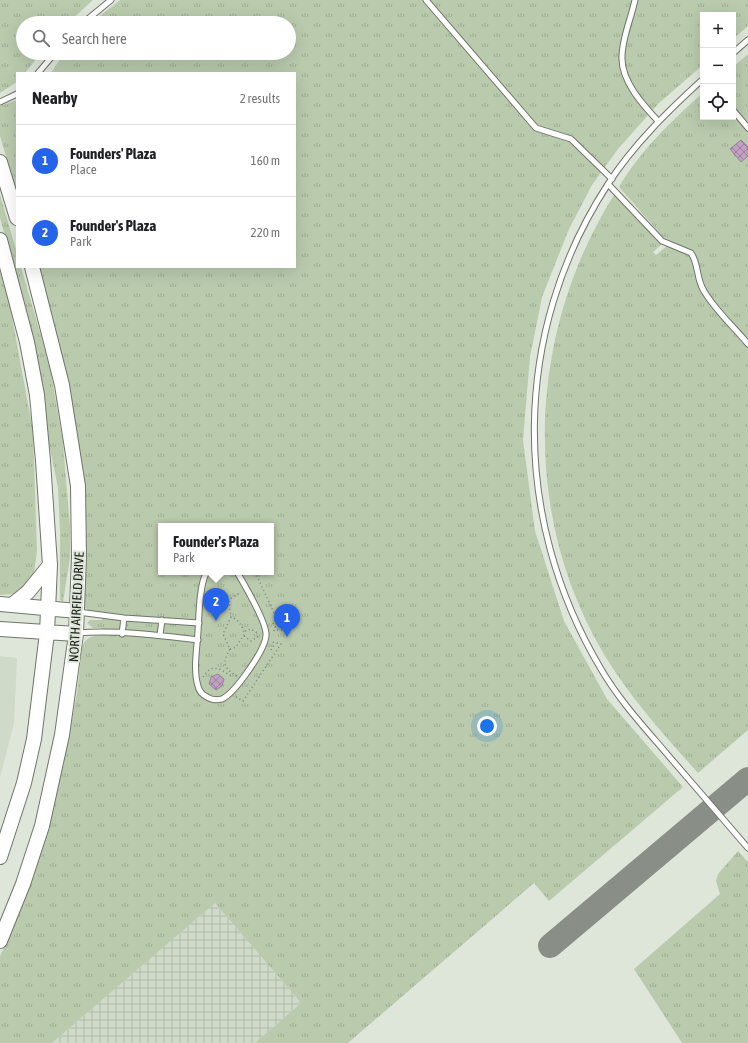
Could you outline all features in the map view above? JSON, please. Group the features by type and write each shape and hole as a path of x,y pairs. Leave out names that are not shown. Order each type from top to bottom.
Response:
{"main road":[{"path":"0,162 16,215"},
{"name":"NORTH AIRFIELD DRIVE","path":"0,240 27,342 37,395 44,461 50,564 47,633 32,746 24,782 0,857"},
{"name":"NORTH AIRFIELD DRIVE","path":"0,941 4,920 42,826 62,735 76,634 79,557 78,486 62,385 32,268"},
{"path":"6,605 28,592 50,564"},
{"path":"6,605 48,607 77,611"},
{"path":"0,629 76,634"}],"lane":[{"path":"92,16 111,0"},
{"path":"426,0 536,128 571,139 612,178"},
{"path":"635,0 622,58 626,75 632,89 658,121"},
{"path":"736,50 748,40"},
{"path":"39,72 49,60"},
{"path":"700,82 658,121 612,178 584,226 566,266 551,308 540,358 535,403 534,444 538,490 546,537 570,610 602,672 633,714 748,848"},
{"path":"0,102 16,94"},
{"path":"736,114 748,128"},
{"path":"608,184 662,241 691,252 696,263 697,275 703,290 748,344"},
{"path":"206,575 198,623 196,680 199,690 204,696 212,699 222,698 242,679 262,648 266,636 264,627 238,575"},
{"path":"77,611 124,618 198,623"},
{"path":"122,634 124,618"},
{"path":"160,635 162,620"},
{"path":"76,634 94,632 160,635 198,640"}],"path":[{"path":"236,697 243,701 274,652 281,644 272,642 274,630 282,630 256,575"},
{"path":"230,649 222,634 231,617 228,604 230,600 246,590"},
{"path":"231,617 238,621 244,632 244,636 236,647 230,649 224,660 224,666 228,671 242,679"},
{"path":"273,623 277,630"},
{"path":"244,632 251,629 259,635 251,641 244,636"},
{"path":"271,650 275,643"},
{"path":"202,680 206,672 215,668 224,670 233,677"}],"shaded area":[{"path":"0,656 17,658 14,723 0,778"},
{"path":"215,903 301,1003 255,1043 52,1043"}],"green space":[{"path":"0,0 93,0 76,16 16,16 16,60 35,60 26,72 16,72 16,83 0,93"},
{"path":"120,0 748,0 748,26 736,36 736,12 700,12 700,68 659,103 618,149 592,185 569,229 542,297 530,357 523,440 535,531 564,621 607,699 683,787 549,901 534,883 348,1043 255,1043 301,1003 215,903 52,1043 0,1043 0,956 20,911 63,767 77,693 82,647 85,641 89,638 101,635 101,628 93,628 87,623 90,620 102,620 102,613 89,611 83,606 84,519 80,461 66,377 38,268 296,268 296,72 52,72 59,60 296,60 296,16 100,16"},
{"path":"748,54 748,340 708,293 702,282 697,259 693,252 663,237 619,187 627,174 657,137 700,96 700,120 736,120 736,64"},
{"path":"16,100 16,191 0,136 0,106"},
{"path":"0,195 16,250 16,268 21,268 50,367 63,443 70,527 70,558 63,602 60,600 60,531 58,488 13,264 0,218"},
{"path":"614,195 660,242 661,245 653,252 656,255 667,246 690,254 701,291 748,347 748,730 698,773 637,702 605,656 577,601 558,544 548,485 545,424 551,364 564,305 585,249"},
{"path":"0,271 9,301 33,431 37,551 34,573 31,581 13,594 0,595"},
{"path":"738,851 748,862 748,1043 682,1043 634,969 720,894 716,881 718,874"}],"building":[{"path":"741,140 748,147 748,156 741,162 730,149"},
{"path":"218,674 224,679 222,686 216,690 209,684 211,677"}],"taxiway":[{"path":"550,946 748,779"}],"place":[{"name":"Founder's Plaza","path":"216,621"},
{"name":"Founders' Plaza","path":"287,637"}]}
